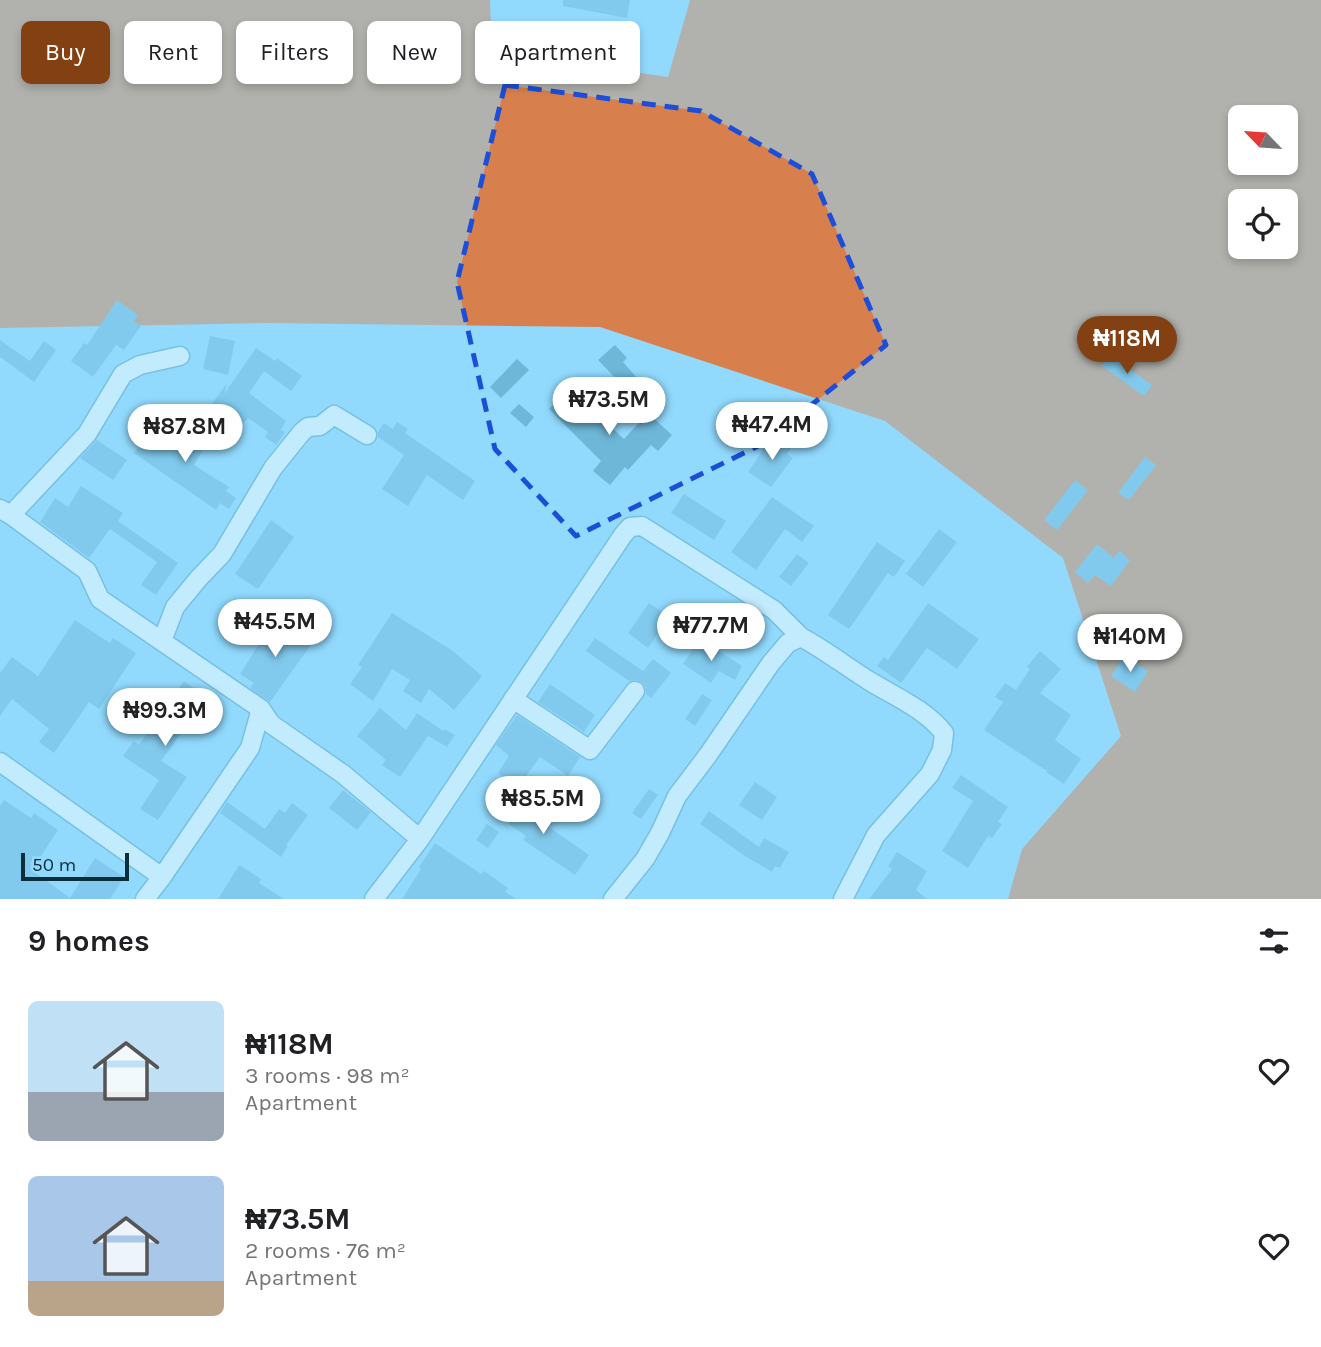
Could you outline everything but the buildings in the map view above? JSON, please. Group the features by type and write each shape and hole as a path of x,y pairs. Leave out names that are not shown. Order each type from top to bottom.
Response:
{"street":[{"path":"180,356 140,365 123,374 87,434 6,512 87,571 100,598 261,709 271,724 343,774 420,839"},
{"path":"162,640 175,607 222,554 272,468 302,432 308,427 320,426 334,415 367,435"},
{"path":"374,899 420,839 615,547 630,527 642,526 774,610 801,637 906,702 936,723 944,733 942,750 930,774 876,835 843,899"},
{"path":"613,899 645,859 677,796 771,663 788,643 801,637"},
{"path":"513,699 590,750 635,691"},
{"path":"145,899 250,748 261,709"},
{"path":"0,762 162,877"}],"highlighted area":[{"path":"505,85 701,111 812,174 886,345 764,443 576,536 495,449 457,282"}],"shaded area":[{"path":"0,0 490,0 491,21 475,21 475,84 640,84 640,73 668,77 690,0 1321,0 1321,899 1008,899 1022,849 1121,736 1063,558 885,421 600,327 265,323 0,328"}]}
